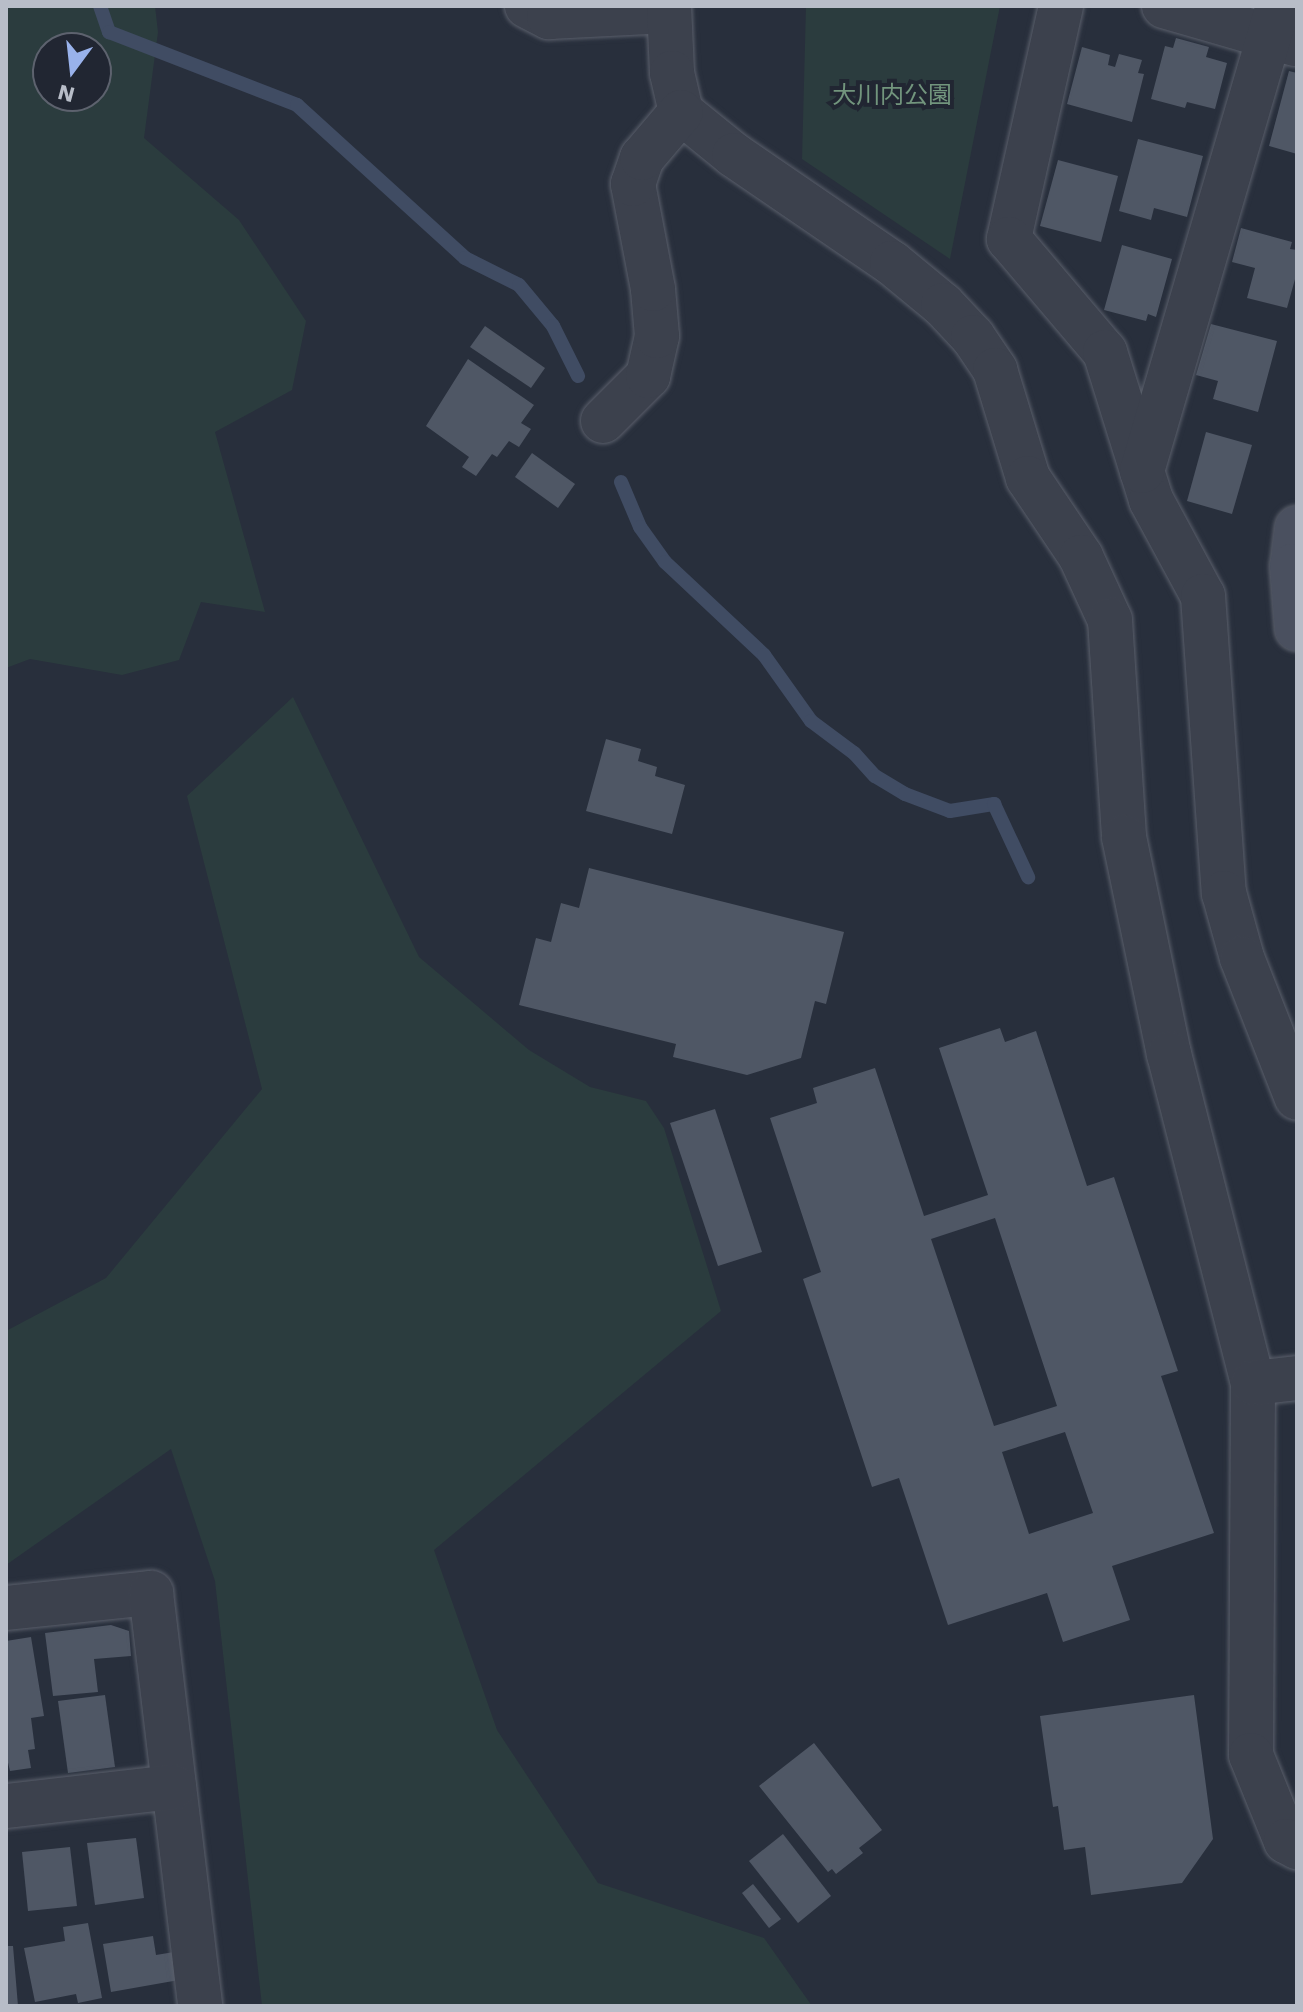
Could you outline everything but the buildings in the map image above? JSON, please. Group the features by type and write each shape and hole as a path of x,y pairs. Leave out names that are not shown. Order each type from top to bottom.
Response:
{"street":[{"path":"527,6 549,17 668,9 672,73 681,112 734,155 892,263 943,305 973,337 995,370 1028,478 1081,557 1110,620 1124,837 1169,1054 1253,1383 1251,1755 1286,1841 1297,1847"},
{"path":"1061,6 1009,239 1105,352 1151,500 1203,596 1224,893 1242,958 1297,1098"},
{"path":"1142,471 1281,29 1164,6"},
{"path":"603,421 648,376 657,336 656,321 633,184 642,158 681,112"},
{"path":"1297,528 1292,566 1297,629"},
{"path":"1253,1383 1297,1378"},
{"path":"6,1608 151,1593 200,2006"},
{"path":"6,1806 174,1787"}],"green space":[{"path":"6,6 155,6 158,32 144,138 239,220 306,321 292,390 215,432 265,612 201,602 179,660 122,675 30,659 6,668"},
{"name":"大川内公園","path":"806,6 1000,6 950,259 802,159"},
{"path":"293,697 419,957 529,1050 590,1087 646,1101 664,1128 721,1311 434,1550 497,1730 598,1883 764,1938 812,2006 262,2006 215,1581 171,1449 6,1565 6,1331 106,1278 262,1089 187,796"}],"waterway":[{"path":"100,6 109,32 297,105 465,258 519,285 553,326 578,376"},
{"path":"621,482 640,527 665,562 764,655 811,721 854,753 875,776 905,794 950,811 994,804 1028,877"}]}
